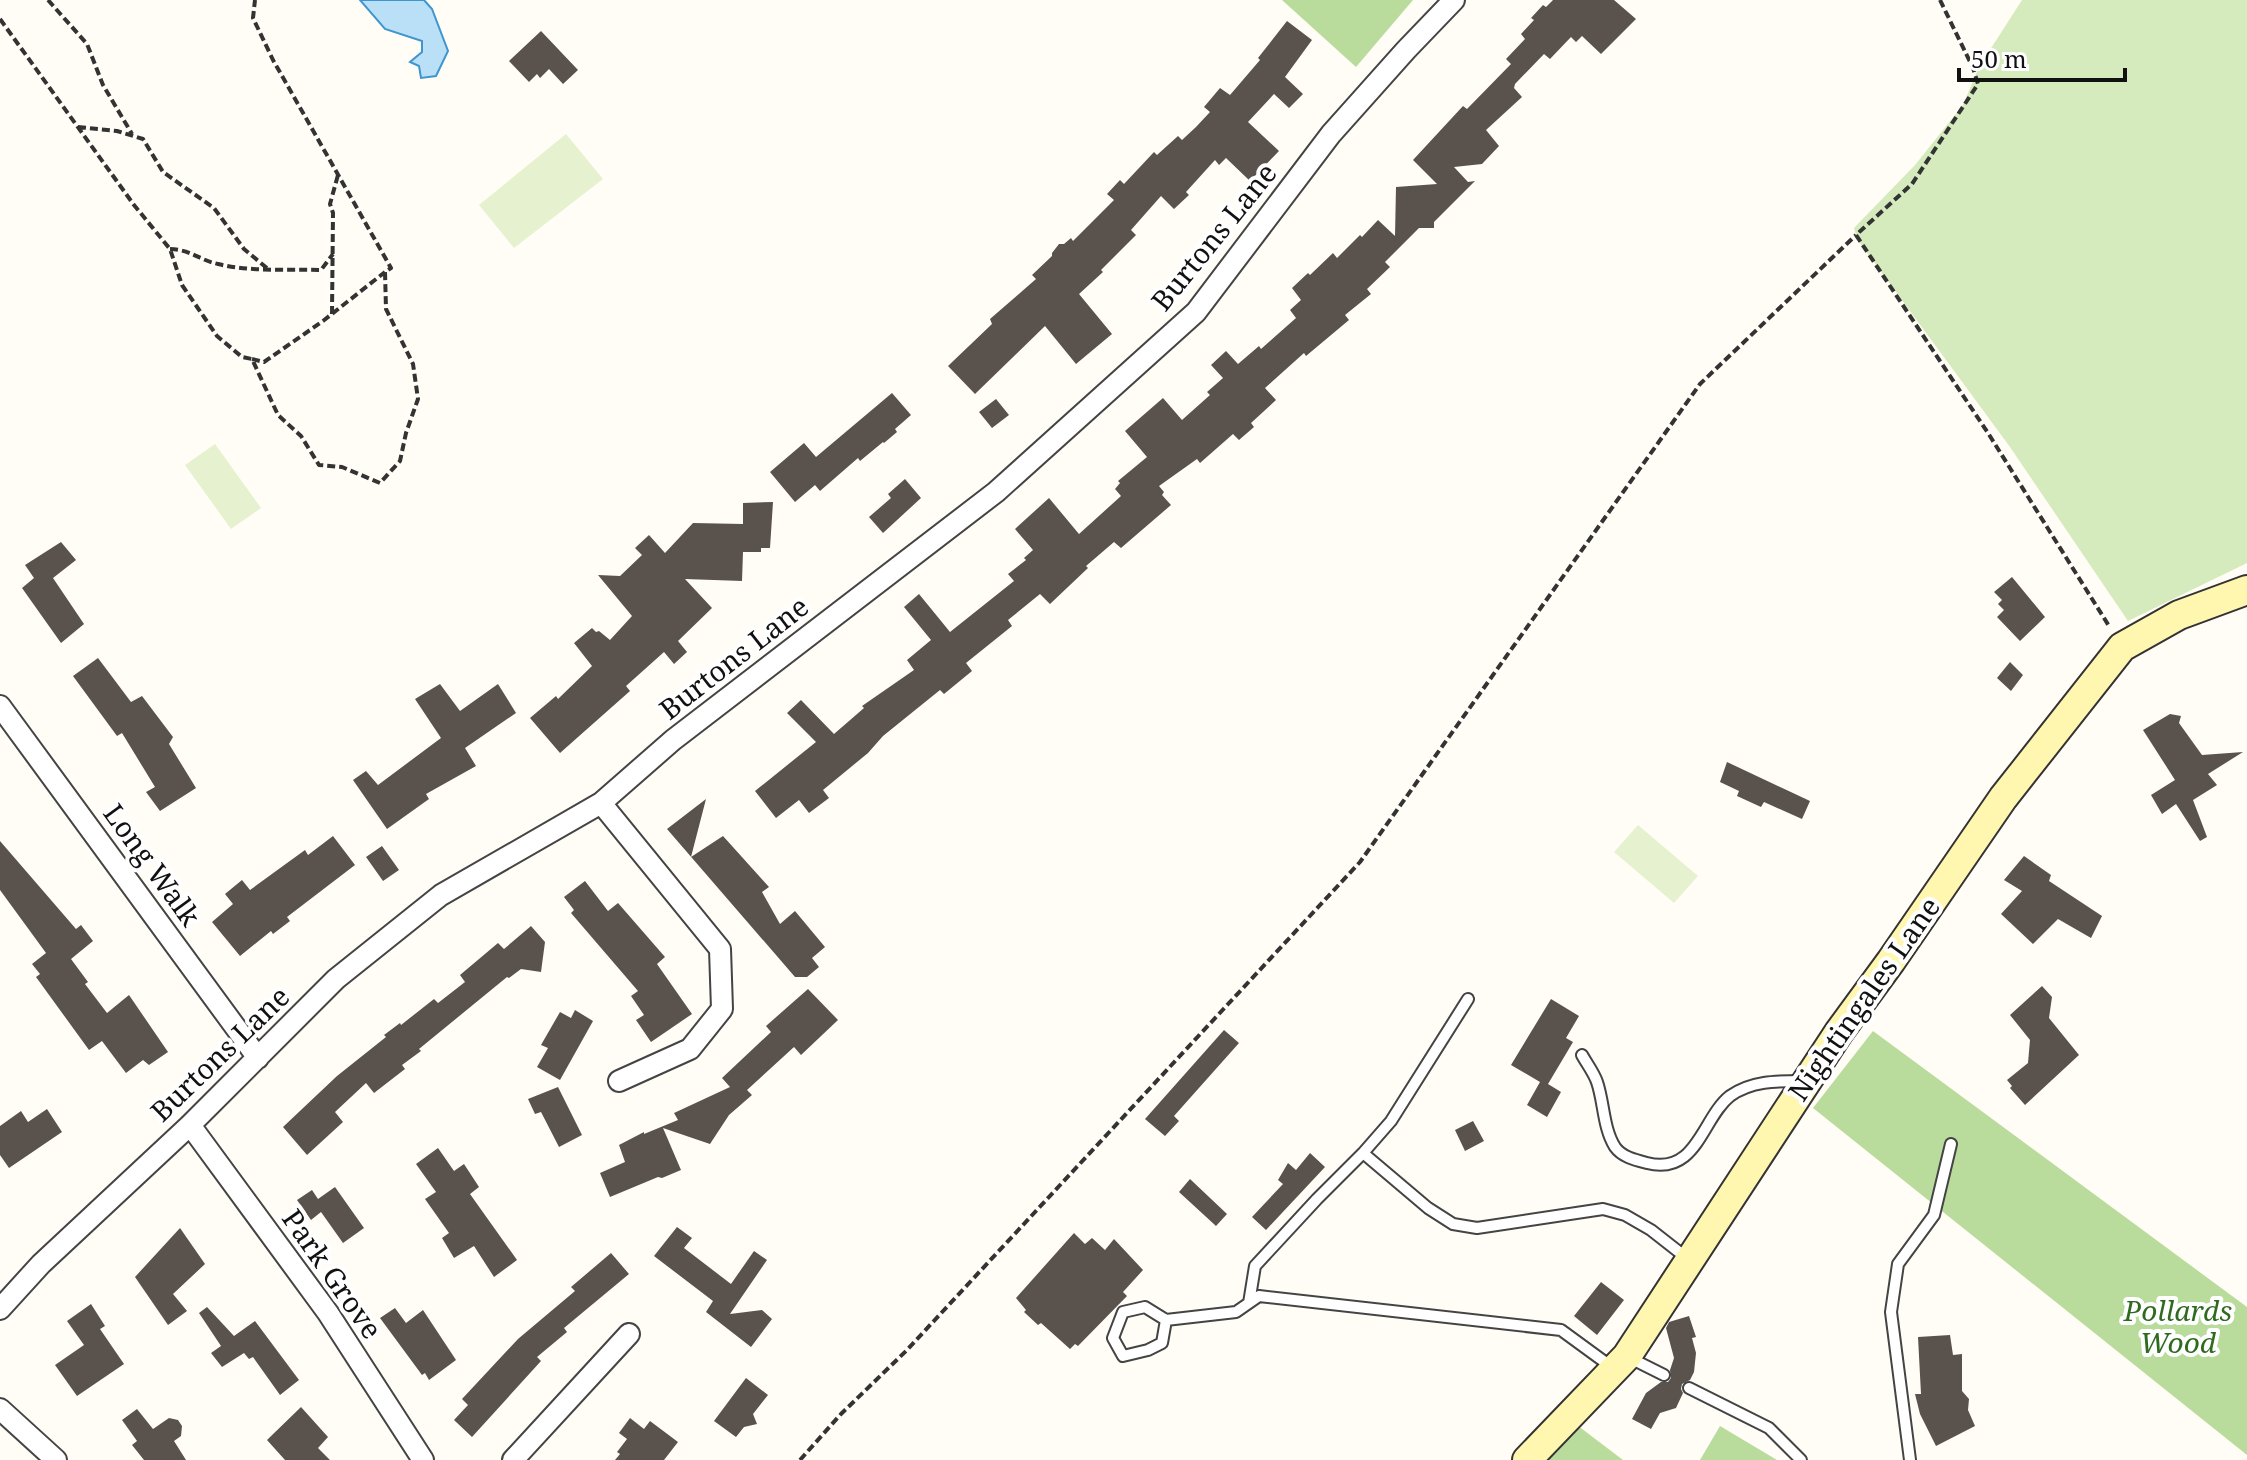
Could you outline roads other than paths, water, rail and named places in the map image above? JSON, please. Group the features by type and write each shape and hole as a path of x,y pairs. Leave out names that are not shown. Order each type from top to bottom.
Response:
{"main road":[{"name":"Nightingales Lane","path":"1527,1460 1621,1363 1807,1081 2003,798 2122,647 2179,615 2247,590"}],"street":[{"name":"Burtons Lane","path":"0,1309 41,1264 190,1125 336,979 441,895 601,803 673,740 996,492 1196,312 1331,134 1454,0"},
{"name":"Long Walk","path":"0,706 258,1058"},
{"path":"601,803 720,949 722,1009 690,1049 619,1081"},
{"name":"Park Grove","path":"190,1125 328,1313 423,1460"},
{"path":"513,1460 629,1334"},
{"path":"0,1409 56,1460"}],"lane":[{"path":"1249,1303 1255,1266 1391,1121 1468,999"},
{"path":"1582,1055 1596,1080 1610,1138 1617,1149 1630,1159 1655,1166 1677,1161 1688,1152 1699,1142 1728,1098 1742,1089 1770,1081 1807,1081"},
{"path":"1910,1460 1891,1312 1898,1264 1934,1215 1951,1144"},
{"path":"1363,1153 1428,1208 1453,1224 1477,1228 1603,1209 1625,1215 1651,1230 1689,1260"},
{"path":"1166,1320 1162,1343 1123,1356 1113,1338 1123,1312 1145,1307 1166,1320 1236,1312 1259,1296 1561,1330 1621,1363 1664,1375"},
{"path":"1689,1388 1769,1428 1801,1460"}],"water":[{"path":"360,0 424,0 432,9 448,51 436,76 421,78 419,66 410,62 422,52 422,41 385,29"}],"park label":[{"name":"Pollards Wood","path":"2178,1327"}]}
